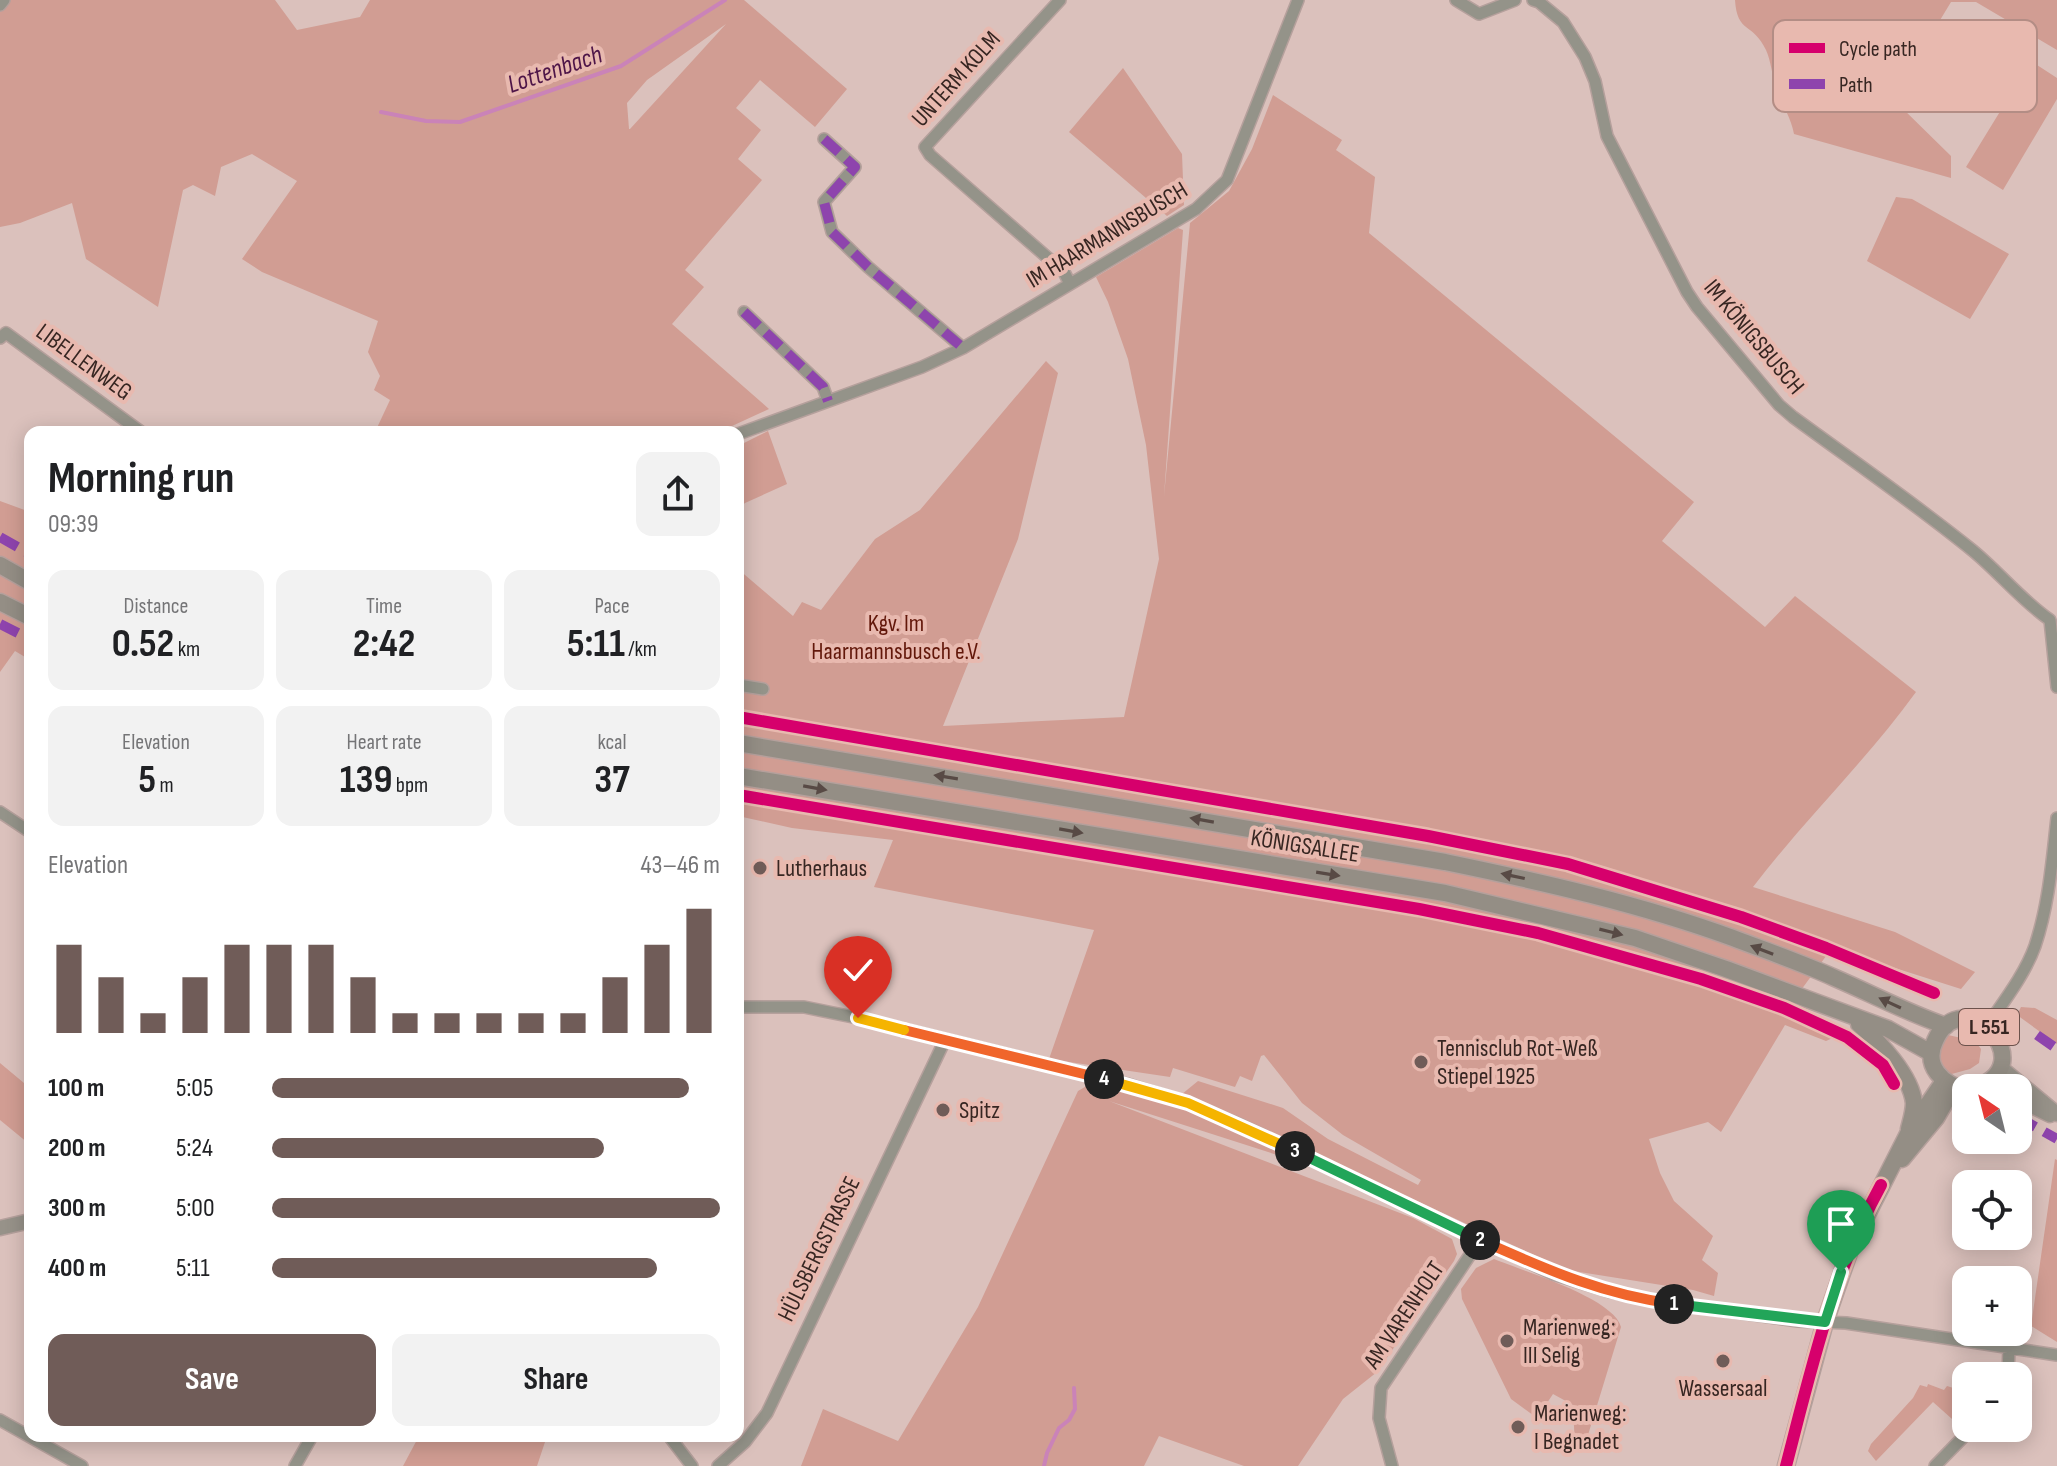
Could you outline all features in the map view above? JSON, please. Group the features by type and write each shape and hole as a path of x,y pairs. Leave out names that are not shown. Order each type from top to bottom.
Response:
{"main road":[{"path":"0,565 24,579"},
{"path":"0,602 24,614"},
{"name":"KÖNIGSALLEE","path":"744,744 1525,878 1730,937 1835,978 1921,1018 1946,1026 1962,1019 1987,1026"},
{"name":"KÖNIGSALLEE","path":"744,777 1445,893 1531,912 1635,938 1726,969 1888,1029 1931,1053"},
{"name":"KÖNIGSALLEE","path":"1852,1017 1876,1039 1904,1078 1914,1106 1909,1132"},
{"name":"L 551","path":"1946,1026 1936,1038 1931,1053 1933,1063 1952,1083"},
{"name":"L 551","path":"1987,1026 1999,1039 2001,1047 2000,1067 1995,1074"},
{"name":"L 551","path":"2000,1067 2057,1116"},
{"path":"1786,1466 1825,1322 1852,1244 1909,1132 1952,1089"},
{"path":"1881,1185 1936,1118 1952,1091"},
{"name":"L 551","path":"2032,1105 2057,1116"},
{"path":"0,1228 24,1222"}],"street":[{"name":"UNTERM KOLM","path":"1060,0 925,147 930,155 1064,272 1070,284"},
{"name":"IM HAARMANNSBUSCH","path":"744,432 922,367 963,348 1196,209 1227,180 1298,0"},
{"path":"1456,0 1479,14 1515,0"},
{"name":"IM KÖNIGSBUSCH","path":"1533,0 1563,22 1585,57 1595,81 1607,136 1697,307 1779,405 1941,525 2050,620 2057,687"},
{"path":"824,139 855,167 824,202 832,232 963,348"},
{"path":"744,312 823,387 828,401"},
{"name":"LIBELLENWEG","path":"0,338 6,333 133,426"},
{"path":"744,686 763,689"},
{"path":"0,812 24,828"},
{"path":"1987,1026 2034,948 2050,883 2057,818"},
{"path":"744,1007 804,1007 1127,1084 1188,1103 1243,1126 1553,1274 1611,1292 1668,1303 2057,1355"},
{"name":"HÜLSBERGSTRASSE","path":"718,1466 745,1442 767,1413 945,1040"},
{"name":"AM VARENHOLT","path":"1392,1466 1379,1418 1381,1388 1480,1240"},
{"path":"2008,1362 2009,1347"},
{"path":"0,1420 24,1433"},
{"path":"39,1442 82,1466"},
{"path":"295,1466 309,1442"},
{"path":"674,1442 692,1466"},
{"path":"1935,1466 1958,1442"}],"green space":[{"path":"0,0 275,0 297,30 360,17 370,0 744,0 847,89 815,127 760,80 736,108 761,130 738,159 762,180 685,270 704,287 672,324 769,409 732,426 378,426 390,400 374,390 380,376 368,352 378,321 262,272 242,259 297,181 252,154 221,167 215,196 193,185 183,190 158,307 86,259 72,203 20,223 0,227","holes":["726,24 629,129 627,103 647,80"]},
{"path":"1735,0 2057,0 2057,50 2037,38 2037,20 2006,20 1976,2 1951,2 1940,20 1773,20 1773,75 1761,41 1742,23"},
{"path":"2037,65 2057,78 2057,99 2003,190 1966,167 2000,112 2037,112"},
{"path":"1123,68 1182,154 1184,205 1167,216 1069,132"},
{"name":"Kgv. Im Haarmannsbusch e.V.","path":"1273,95 1342,140 1336,150 1375,177 1369,233 1694,502 1662,541 1765,627 1795,596 1916,692 1753,887 1895,932 1975,972 1961,989 1832,948 1787,1009 1835,1037 1826,1041 1785,1025 1721,1132 1708,1122 1649,1139 1660,1173 1674,1201 1713,1236 1702,1260 1718,1273 1714,1296 1567,1270 1408,1197 1109,1101 1413,1218 1452,1239 1457,1254 1454,1261 1377,1372 1343,1399 1298,1466 1244,1466 1159,1436 1144,1466 801,1466 823,1409 898,1441 978,1307 1078,1091 1090,1084 1171,1103 1198,1081 1283,1108 1328,1139 1418,1185 1421,1180 1343,1135 1302,1103 1264,1055 1252,1081 1240,1076 1235,1087 1173,1068 1170,1077 1049,1059 1094,930 874,887 893,840 792,828 744,817 744,574 793,616 802,602 821,610 875,539 920,510 1046,361 1058,373 1018,539 943,726 1124,717 1159,559 1146,445 1128,359 1096,277 1178,228 1183,230 1164,496 1190,223 1229,191 1252,149"},
{"path":"1787,112 1906,112 1951,156 1951,178 1794,134"},
{"path":"1896,197 1912,199 2009,254 1970,319 1867,261"},
{"path":"768,431 787,484 744,504 744,443"},
{"path":"0,501 24,510 24,656 15,651 0,672"},
{"path":"2021,1007 2035,1008 2057,1020 2057,1044 2017,1015"},
{"path":"1948,1035 1975,1041 1981,1049 1979,1063 1948,1075 1940,1055"},
{"path":"0,1063 24,1083 24,1140 0,1120"},
{"path":"2055,1159 2057,1342 2032,1327"},
{"path":"1494,1259 1585,1296 1615,1316 1621,1327 1584,1448 1575,1448 1573,1405 1553,1394 1537,1418 1511,1399 1462,1299 1461,1289 1476,1268"},
{"path":"1928,1384 1944,1390 1947,1386 1952,1388 1952,1419 1933,1402 1876,1461 1868,1451 1871,1444 1913,1398 1920,1385 1927,1387"},
{"path":"416,1442 545,1442 537,1466 403,1466"}],"waterway":[{"name":"Lottenbach","path":"381,112 426,121 460,122 621,66 725,0"},
{"path":"1044,1466 1059,1428 1069,1420 1075,1409 1074,1388"}],"marked path":[{"path":"824,139 855,167 824,202 832,232 963,348"},
{"path":"744,312 823,387 828,401"},
{"path":"0,537 24,551"},
{"path":"0,624 24,636"},
{"path":"2037,1035 2057,1049"},
{"path":"2032,1125 2057,1139"}],"cycle path":[{"path":"744,718 1428,836 1568,864 1741,917 1934,993"},
{"path":"744,796 1419,909 1538,933 1701,979 1784,1008 1847,1037 1883,1065 1894,1084"},
{"path":"1786,1466 1836,1287 1881,1185"}],"place":[{"name":"Lutherhaus","path":"760,868"},
{"name":"Tennisclub Rot-Weß Stiepel 1925","path":"1421,1062"},
{"name":"Spitz","path":"943,1110"},
{"name":"Marienweg: III Selig","path":"1507,1341"},
{"name":"Wassersaal","path":"1723,1361"},
{"name":"Marienweg: I Begnadet","path":"1518,1427"}],"route":[{"path":"858,1018 1127,1084 1188,1103 1243,1126 1553,1274 1611,1292 1668,1303 1825,1322 1841,1272"}]}
